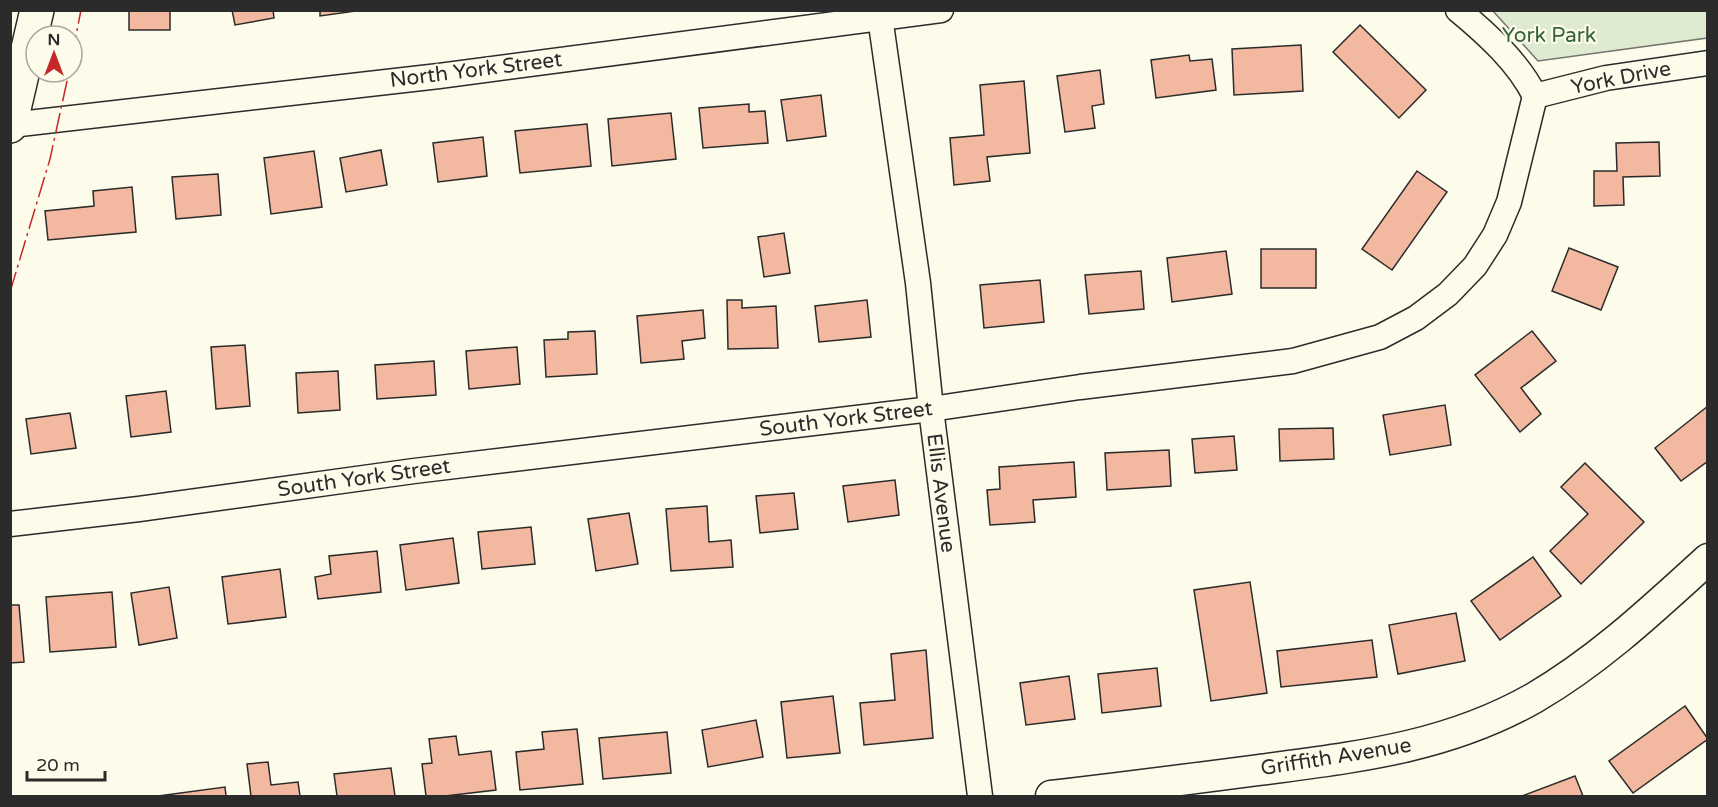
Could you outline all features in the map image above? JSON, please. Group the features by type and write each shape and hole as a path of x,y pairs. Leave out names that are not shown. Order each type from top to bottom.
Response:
{"main road":[{"path":"11,125 37,10"}],"street":[{"name":"North York Street","path":"11,125 439,76 879,14 941,10"},
{"path":"1458,10 1504,53 1527,79 1535,96"},
{"name":"Ellis Avenue","path":"879,14 918,284 931,410 980,796"},
{"name":"York Drive","path":"1535,96 1606,78 1707,63"},
{"name":"South York Street","path":"10,524 140,509 414,471 931,410 1080,387 1293,361 1380,337 1416,318 1448,294 1475,266 1496,235 1509,202 1535,96"},
{"name":"Griffith Avenue","path":"1052,796 1374,754 1431,741 1484,722 1532,699 1577,671 1620,639 1707,559"}],"green space":[{"name":"York Park","path":"1493,11 1707,11 1707,38 1538,61"}],"building":[{"path":"129,10 170,10 170,30 129,30"},
{"path":"232,10 273,10 274,18 235,25"},
{"path":"320,10 363,10 320,16"},
{"path":"1360,25 1426,90 1399,118 1333,52"},
{"path":"1301,45 1303,91 1234,95 1232,49"},
{"path":"1189,55 1190,61 1212,59 1216,90 1156,98 1151,60"},
{"path":"1100,70 1104,104 1092,106 1095,128 1065,132 1057,76"},
{"path":"1024,81 1030,153 987,157 990,181 954,185 950,138 984,135 980,85"},
{"path":"821,95 826,136 787,141 781,100"},
{"path":"749,104 749,112 765,111 768,143 703,148 699,108"},
{"path":"671,113 676,159 612,166 608,119"},
{"path":"587,124 591,166 520,173 515,131"},
{"path":"483,137 487,176 438,182 433,143"},
{"path":"1659,142 1660,176 1623,177 1624,205 1594,206 1594,171 1617,171 1616,143"},
{"path":"381,150 387,185 346,192 340,158"},
{"path":"314,151 322,207 271,214 264,158"},
{"path":"1417,171 1447,192 1392,270 1362,249"},
{"path":"218,174 221,215 176,219 172,177"},
{"path":"132,187 136,232 48,240 45,211 94,206 93,191"},
{"path":"784,233 790,273 764,277 758,237"},
{"path":"1569,248 1618,267 1601,310 1552,291"},
{"path":"1261,249 1316,249 1316,288 1261,288"},
{"path":"1226,251 1232,294 1172,302 1167,258"},
{"path":"1141,271 1144,309 1089,314 1085,275"},
{"path":"1040,280 1044,322 984,328 980,285"},
{"path":"727,300 742,300 742,308 776,306 778,348 728,349"},
{"path":"867,300 871,337 819,342 815,306"},
{"path":"703,310 705,338 682,341 684,359 641,363 637,316"},
{"path":"595,331 597,374 546,377 544,340 568,339 568,332"},
{"path":"1532,331 1556,361 1521,388 1541,414 1520,432 1475,375"},
{"path":"245,345 250,406 216,409 211,347"},
{"path":"517,347 520,384 469,389 466,351"},
{"path":"434,361 436,395 377,399 375,365"},
{"path":"338,371 340,410 298,413 296,373"},
{"path":"166,391 171,432 131,437 126,396"},
{"path":"1445,405 1451,445 1390,455 1383,415"},
{"path":"1708,406 1708,461 1681,481 1655,448"},
{"path":"70,413 76,448 31,454 26,419"},
{"path":"1333,428 1334,459 1280,461 1279,429"},
{"path":"1234,436 1237,470 1195,473 1192,439"},
{"path":"1169,450 1171,486 1107,490 1105,453"},
{"path":"1074,462 1076,497 1033,500 1035,522 990,525 987,490 1000,489 999,467"},
{"path":"1585,463 1644,522 1581,584 1550,551 1588,514 1561,487"},
{"path":"895,480 899,515 848,522 843,486"},
{"path":"794,493 798,529 760,533 756,496"},
{"path":"707,506 709,542 731,540 733,567 671,571 666,509"},
{"path":"629,513 638,564 596,571 588,519"},
{"path":"531,527 535,564 482,569 478,532"},
{"path":"453,538 459,583 406,590 400,545"},
{"path":"377,551 381,592 318,599 315,577 331,574 329,556"},
{"path":"1533,557 1561,596 1500,640 1471,601"},
{"path":"280,569 286,617 228,624 222,577"},
{"path":"1250,582 1267,693 1211,701 1194,590"},
{"path":"169,587 177,638 139,645 131,593"},
{"path":"112,592 116,647 50,652 46,597"},
{"path":"10,605 19,605 24,662 10,663"},
{"path":"1456,613 1465,661 1398,674 1389,625"},
{"path":"1372,640 1377,677 1281,687 1277,651"},
{"path":"926,650 933,738 864,745 860,703 895,700 891,654"},
{"path":"1157,668 1161,706 1102,713 1098,674"},
{"path":"1069,676 1075,719 1026,725 1020,683"},
{"path":"833,696 840,753 787,758 781,702"},
{"path":"1685,706 1708,739 1633,793 1609,761"},
{"path":"756,720 763,757 708,767 702,730"},
{"path":"577,729 583,784 520,790 516,752 544,749 542,732"},
{"path":"667,732 671,773 603,779 599,738"},
{"path":"456,736 459,755 491,751 496,790 426,796 422,764 432,763 429,739"},
{"path":"268,762 271,785 298,782 300,796 251,796 247,764"},
{"path":"391,768 395,796 337,796 334,774"},
{"path":"1575,776 1583,796 1522,796"},
{"path":"225,787 226,796 158,796"}],"power":[{"path":"78,24 81,10"},
{"path":"10,292 50,159 66,84"}]}
